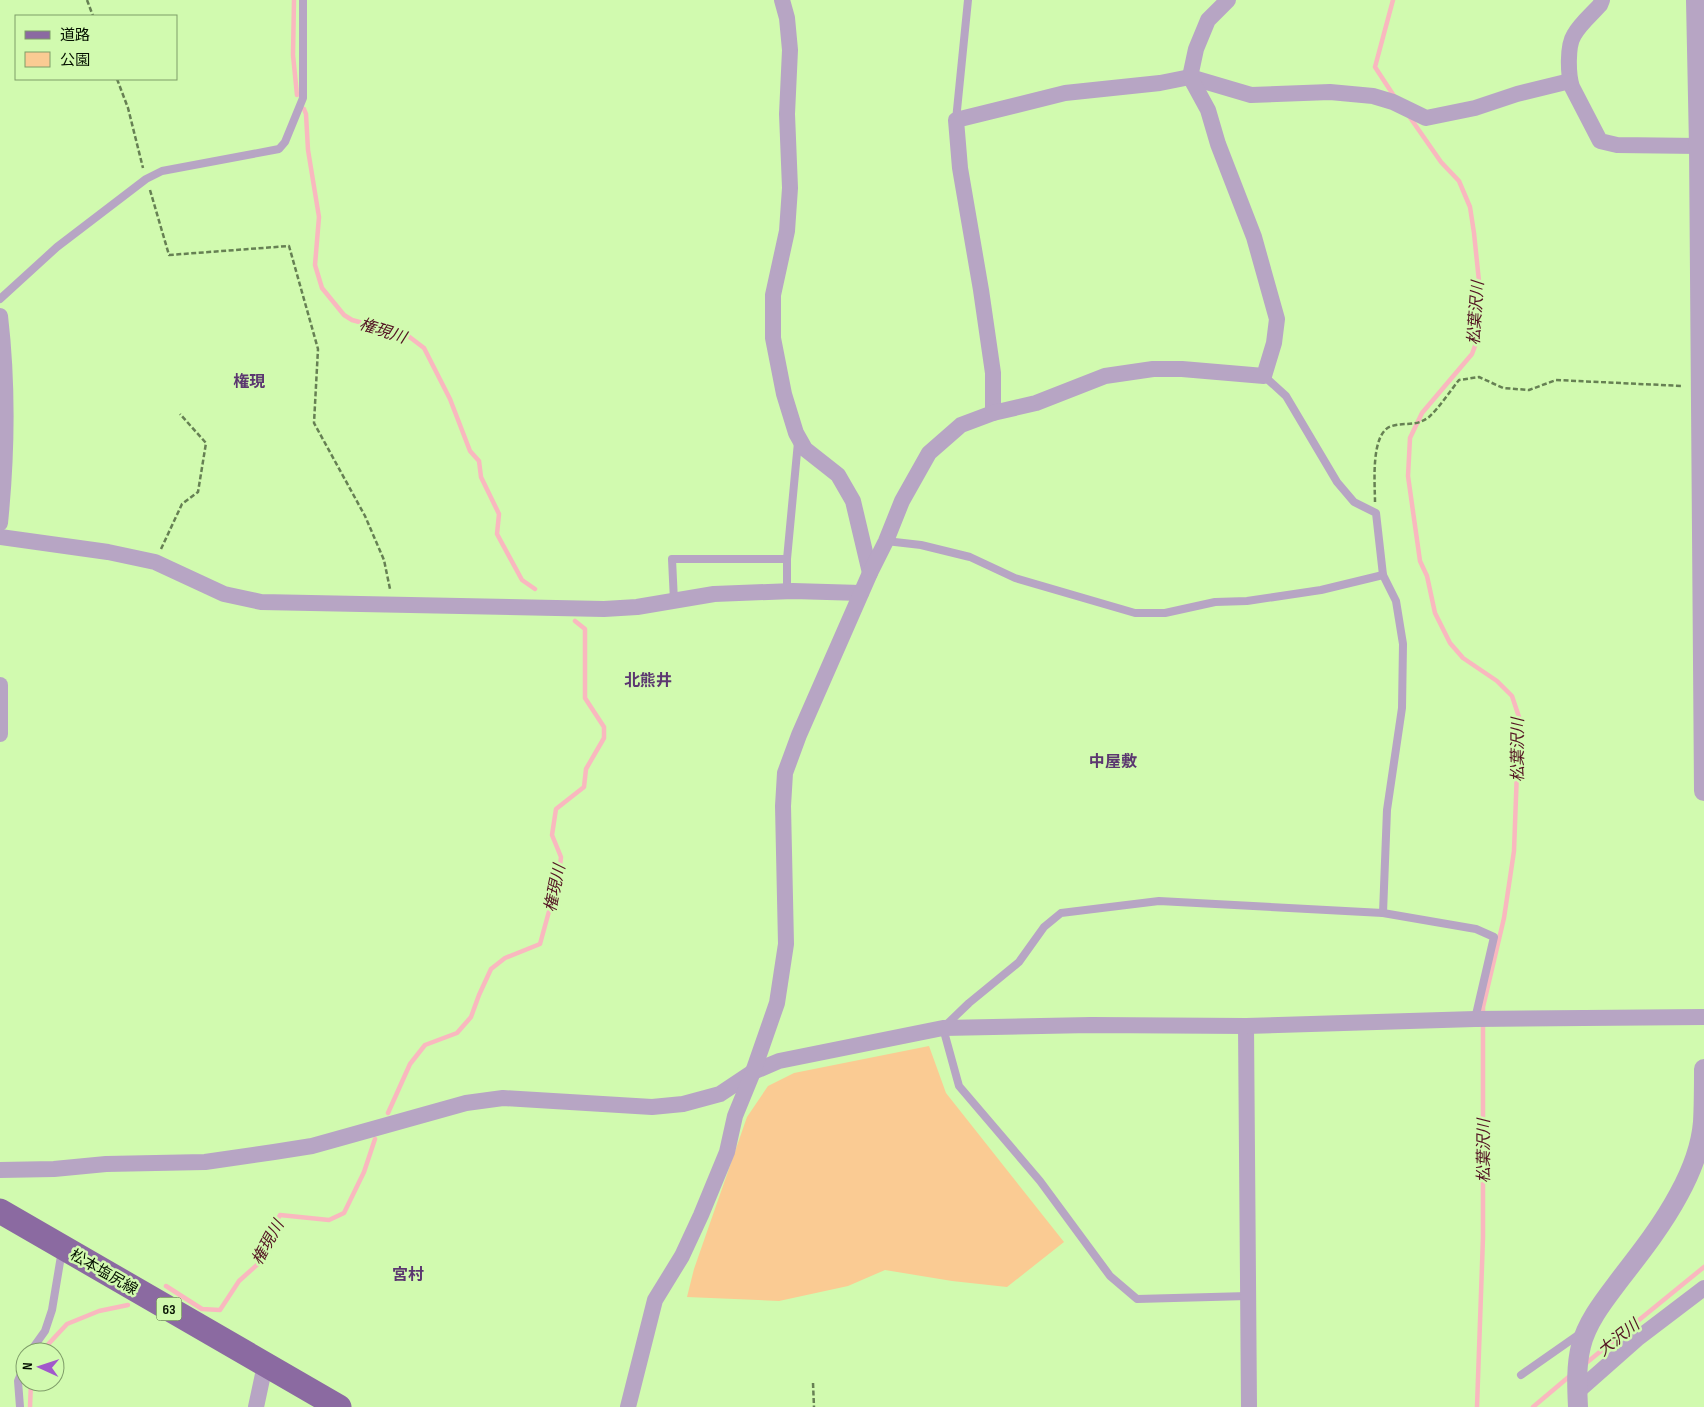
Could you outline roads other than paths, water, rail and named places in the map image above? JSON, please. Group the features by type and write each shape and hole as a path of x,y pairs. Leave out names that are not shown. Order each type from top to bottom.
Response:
{"main road":[{"name":"松本塩尻線","path":"0,1211 339,1407"}],"street":[{"path":"782,0 788,18 790,50 787,114 790,188 787,231 774,295 773,338 784,394 798,438 805,449 838,475 853,500 870,573"},
{"path":"628,1407 655,1300 682,1256 727,1152 735,1116 753,1072 777,1003 786,944 783,806 786,773 800,735 902,501 929,453 961,425 993,413 1036,403 1105,376 1153,370 1182,369 1264,376 1274,343 1277,319 1254,237 1218,144 1208,110 1190,77 1196,49 1208,20 1228,0"},
{"path":"1602,0 1600,5 1573,36 1569,54 1570,81 1600,141 1617,145 1699,146"},
{"path":"1696,0 1701,256 1700,386 1704,791"},
{"path":"993,413 993,373 960,168 956,120 1065,92 1160,83 1190,77 1251,95 1330,92 1373,96 1393,102 1426,118 1475,108 1517,94 1570,81"},
{"path":"0,316 4,353 6,440 0,522"},
{"path":"0,537 108,552 155,562 224,594 261,602 604,609 637,607 714,594 787,591 861,593"},
{"path":"0,695 0,734"},
{"path":"0,1170 54,1169 106,1164 205,1162 312,1146 466,1103 503,1098 652,1107 683,1104 720,1094 753,1072 779,1061 943,1028 1091,1025 1246,1026 1704,1017"},
{"path":"1246,1026 1249,1407"},
{"path":"1578,1392 1581,1346 1588,1328 1601,1304 1664,1220 1680,1192 1699,1142 1703,1122 1704,1069"},
{"path":"1578,1392 1636,1339 1704,1288"},
{"path":"256,1407 265,1365"}],"lane":[{"path":"0,299 57,247 146,179 162,171 279,149 285,142 303,98 303,0"},
{"path":"956,120 968,0"},
{"path":"1264,376 1286,396 1337,482 1354,502 1376,513 1383,575 1396,601 1403,644 1402,708 1387,810 1383,913"},
{"path":"787,591 787,560 798,438"},
{"path":"886,541 921,545 970,557 1015,578 1135,613 1165,613 1215,602 1248,601 1321,590 1383,575"},
{"path":"674,600 672,559 787,560"},
{"path":"1249,1296 1137,1299 1110,1276 1040,1181 959,1086 943,1028 969,1003 1019,962 1044,927 1061,914 1159,901 1383,913 1476,929 1494,936 1475,1020"},
{"path":"37,1342 45,1331 52,1310 62,1247"},
{"path":"1521,1374 1588,1328"},
{"path":"19,1392 20,1407"}],"waterway":[{"name":"権現川","path":"294,0 293,55 297,95"},
{"name":"松葉沢川","path":"1393,0 1375,67 1394,96"},
{"name":"権現川","path":"304,109 306,114 308,150 319,217 315,265 322,288 344,315 352,320 407,335 424,348 450,399 470,451 479,461 481,477 499,514 497,534 522,580 535,589"},
{"name":"松葉沢川","path":"1409,116 1441,162 1459,181 1470,207 1480,291 1475,346 1472,354 1422,413 1410,438 1408,476 1420,561 1427,576 1435,613 1450,643 1463,658 1497,681 1512,696 1519,717 1514,851 1504,918 1483,1007 1483,1237 1477,1407"},
{"name":"権現川","path":"388,1113 410,1064 425,1045 457,1033 471,1017 491,969 505,958 540,944 559,875 561,857 552,835 556,809 584,787 586,769 604,738 604,727 585,698 585,629 575,621"},
{"name":"権現川","path":"166,1286 202,1309 220,1310 239,1281 259,1263 266,1240 280,1215 329,1220 344,1213 364,1172 375,1139"},
{"name":"大沢川","path":"1585,1364 1704,1267"},
{"name":"権現川","path":"50,1342 67,1324 99,1311 128,1305"},
{"name":"大沢川","path":"1533,1407 1571,1375"},
{"name":"権現川","path":"30,1407 31,1392"}],"district":[{"name":"権現","path":"249,381"},
{"name":"北熊井","path":"648,680"},
{"name":"中屋敷","path":"1113,761"},
{"name":"宮村","path":"408,1274"}]}
